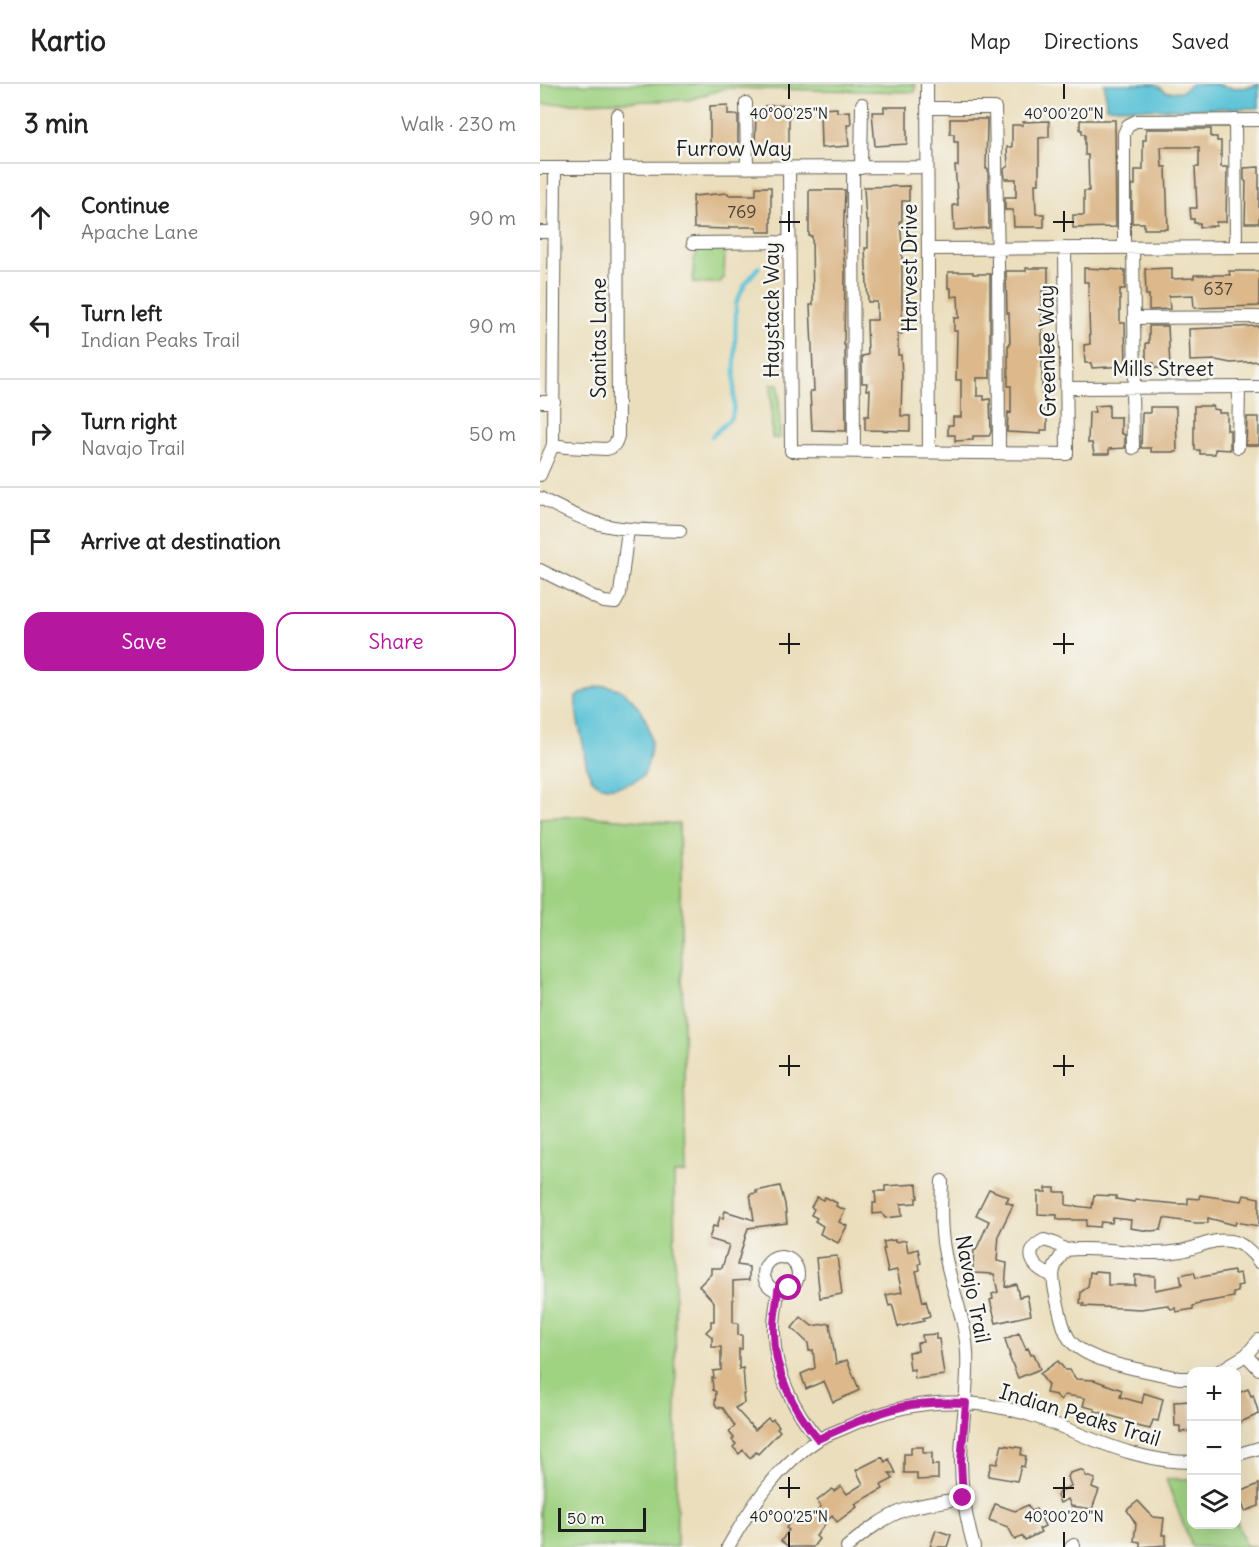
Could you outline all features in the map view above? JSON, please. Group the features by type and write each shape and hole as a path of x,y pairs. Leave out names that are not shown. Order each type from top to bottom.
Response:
{"street":[{"name":"Harvest Drive","path":"927,84 928,452"},
{"path":"746,103 747,168"},
{"path":"862,104 857,168 854,452 999,453 995,108 927,108"},
{"path":"617,115 617,167"},
{"path":"1235,120 1236,248"},
{"path":"1133,448 1134,318 1124,134 1128,126 1136,121 1259,120"},
{"name":"Sanitas Lane","path":"553,445 606,449 616,443 618,436 617,167"},
{"name":"Furrow Way","path":"540,168 927,167"},
{"path":"540,475 553,445 555,168"},
{"name":"Haystack Way","path":"789,168 791,451 854,452"},
{"path":"540,232 553,232"},
{"path":"693,243 790,242"},
{"name":"Greenlee Way","path":"999,453 1067,454 1065,248"},
{"path":"928,249 1259,248"},
{"path":"1134,318 1259,317"},
{"path":"1238,447 1239,387"},
{"name":"Mills Street","path":"1067,388 1259,387"},
{"path":"540,402 554,402"},
{"path":"540,498 585,519 628,529 680,531"},
{"path":"540,570 604,602 615,603 620,594 628,529"},
{"name":"Navajo Trail","path":"942,1181 940,1223 945,1255 961,1311 967,1351 966,1403 961,1461 963,1498 974,1547"},
{"path":"1052,1275 1040,1271 1032,1261 1032,1252 1037,1244 1044,1240 1066,1250 1083,1248 1166,1253 1217,1240 1232,1241 1245,1247 1259,1262"},
{"path":"1066,1250 1056,1261 1052,1275 1067,1336 1077,1349 1093,1358 1187,1378"},
{"path":"778,1290 774,1332 776,1354 793,1402 818,1439"},
{"path":"1225,1367 1246,1355 1259,1340"},
{"path":"1246,1355 1259,1369"},
{"name":"Indian Peaks Trail","path":"728,1547 747,1514 770,1484 786,1466 818,1439 863,1419 902,1407 934,1402 1003,1408 1038,1418 1108,1447 1135,1455 1154,1460 1187,1462"},
{"path":"1241,1453 1259,1448"},
{"path":"847,1547 870,1528 894,1514 909,1508 963,1498"}],"green space":[{"path":"540,84 915,84 915,92 726,88 688,100 540,104"},
{"path":"700,249 725,249 724,278 719,283 693,283 694,258"},
{"path":"771,384 779,384 780,438 772,438"},
{"path":"581,816 679,824 686,1173 674,1174 677,1547 540,1547 540,818"},
{"path":"1166,1479 1187,1479 1187,1529 1240,1529 1245,1545 1259,1547 1192,1547"}],"water":[{"path":"1104,84 1155,84 1167,92 1182,91 1192,84 1216,84 1238,88 1259,84 1259,108 1106,107"},
{"path":"602,686 616,688 631,698 646,719 649,728 651,747 643,776 615,787 600,785 590,775 577,714 576,697 590,689"}],"building":[{"path":"728,105 728,115 738,115 738,149 710,149 710,106"},
{"path":"791,105 789,149 768,149 768,146 755,146 756,112 766,112 765,106"},
{"path":"884,107 907,107 907,144 875,146 872,112 884,112"},
{"path":"837,108 837,112 850,111 851,125 847,125 849,146 821,148 820,109"},
{"path":"950,119 987,119 986,169 988,169 989,228 954,230 953,205 958,205 955,166 958,166 958,142 954,142 954,134 950,134"},
{"path":"1080,120 1115,120 1116,227 1073,228 1073,215 1084,215 1084,191 1089,191 1088,155 1085,155 1085,134 1082,134 1080,130"},
{"path":"1049,121 1049,137 1039,138 1039,184 1035,184 1036,214 1044,214 1044,227 1014,227 1013,210 1005,210 1005,197 1016,197 1016,179 1005,179 1004,169 1008,166 1007,147 1012,147 1012,125 1023,125 1023,122"},
{"path":"1146,129 1211,129 1211,137 1217,137 1217,141 1221,141 1221,167 1227,167 1226,222 1216,222 1216,226 1200,227 1200,223 1194,223 1194,219 1191,219 1190,208 1197,208 1195,167 1199,167 1199,147 1161,147 1162,167 1166,167 1168,229 1144,229 1144,223 1132,223 1132,185 1135,185 1135,170 1143,170 1143,140 1146,140"},
{"path":"1259,167 1259,223 1245,223 1244,168"},
{"path":"909,186 909,201 902,201 902,221 900,221 902,334 898,334 898,355 901,355 901,416 910,416 910,431 865,430 865,416 869,416 870,390 866,390 867,383 862,383 862,356 868,355 867,320 877,320 877,302 868,302 865,248 868,248 868,221 866,221 864,187"},
{"path":"756,187 771,187 771,232 757,232 757,227 694,228 693,196 728,193 728,195 756,195"},
{"path":"809,190 845,190 843,244 846,431 812,430 810,391 814,391 810,305 813,305"},
{"path":"1026,268 1048,268 1048,291 1042,291 1042,410 1047,410 1047,430 1041,430 1041,434 1007,432 1008,412 1011,413 1011,386 1008,386 1008,345 1010,345 1006,271 1026,271"},
{"path":"1084,268 1125,270 1125,289 1120,289 1120,323 1125,323 1126,366 1092,368 1091,363 1085,363 1084,345 1090,344 1088,282 1084,282"},
{"path":"1172,268 1172,279 1194,278 1194,275 1230,275 1229,271 1259,271 1259,306 1194,308 1193,295 1169,296 1170,309 1149,310 1145,269"},
{"path":"948,272 990,274 990,378 977,378 977,396 984,396 984,400 990,399 991,432 989,436 973,436 973,440 955,441 955,435 948,435 948,425 953,425 953,417 961,417 961,380 956,380 957,331 954,331 954,318 959,318 958,296 951,297 951,288 948,288"},
{"path":"1149,326 1168,326 1170,368 1155,368 1154,363 1146,363"},
{"path":"1259,326 1259,361 1231,363 1216,360 1190,361 1189,329"},
{"path":"1109,405 1109,417 1121,417 1121,433 1125,435 1125,448 1109,449 1109,454 1094,454 1092,443 1088,443 1089,412 1095,412 1094,406"},
{"path":"1194,406 1213,406 1213,409 1219,410 1219,413 1227,413 1230,450 1215,449 1215,454 1200,454 1200,450 1195,450"},
{"path":"1150,407 1176,407 1177,452 1151,452 1151,448 1141,448 1142,413 1150,413"},
{"path":"1247,417 1259,417 1259,445 1246,445"},
{"path":"917,1184 916,1203 901,1204 902,1216 885,1218 882,1213 873,1214 873,1203 876,1203 875,1191 885,1191 885,1186"},
{"path":"780,1186 787,1223 748,1228 737,1265 749,1267 749,1280 733,1281 733,1323 738,1323 738,1335 742,1335 739,1369 743,1368 745,1394 743,1394 744,1403 735,1408 755,1430 768,1418 771,1421 773,1419 780,1431 758,1454 756,1452 750,1458 743,1450 739,1454 733,1447 736,1444 729,1432 735,1426 723,1408 715,1404 716,1392 713,1390 712,1378 714,1378 713,1371 721,1370 721,1347 712,1347 712,1337 706,1332 711,1327 711,1321 714,1321 714,1302 699,1286 711,1274 711,1268 722,1268 729,1245 709,1239 713,1226 717,1227 720,1217 723,1218 725,1211 754,1220 750,1194"},
{"path":"1046,1188 1055,1188 1055,1192 1066,1192 1066,1205 1092,1208 1094,1195 1116,1196 1116,1199 1135,1202 1135,1200 1188,1204 1188,1198 1199,1199 1200,1195 1242,1201 1244,1195 1259,1198 1259,1226 1236,1222 1235,1225 1208,1218 1208,1223 1195,1223 1164,1218 1161,1230 1150,1231 1130,1228 1131,1220 1113,1218 1112,1223 1101,1222 1100,1227 1086,1226 1087,1220 1060,1220 1057,1219 1057,1215 1038,1214 1038,1192 1046,1192"},
{"path":"989,1189 1009,1197 1006,1202 1013,1205 999,1234 997,1261 1007,1263 1005,1287 1016,1284 1019,1297 1027,1295 1031,1315 996,1323 990,1300 993,1299 992,1294 998,1292 994,1274 973,1273 974,1250 989,1221 976,1215"},
{"path":"817,1197 823,1200 825,1197 845,1210 839,1222 847,1226 838,1243 820,1234 823,1226 815,1221 817,1218 811,1215 814,1209 811,1207"},
{"path":"895,1240 895,1242 906,1240 908,1252 918,1249 921,1263 919,1264 920,1270 916,1271 923,1302 926,1301 930,1316 923,1318 924,1321 898,1327 892,1305 889,1306 886,1295 902,1292 897,1270 888,1272 883,1249 885,1249 883,1242"},
{"path":"837,1256 842,1294 820,1298 816,1258"},
{"path":"1095,1271 1108,1272 1108,1285 1135,1285 1135,1275 1155,1276 1155,1290 1182,1285 1180,1275 1194,1272 1196,1278 1234,1271 1234,1274 1240,1273 1242,1285 1237,1286 1238,1292 1233,1293 1234,1297 1200,1303 1193,1306 1193,1309 1176,1312 1175,1308 1171,1309 1167,1305 1141,1309 1083,1306 1084,1304 1080,1303 1081,1292 1088,1287 1090,1272 1095,1273"},
{"path":"801,1317 812,1326 830,1323 836,1364 847,1360 858,1391 833,1402 824,1381 806,1389 801,1374 815,1368 813,1350 809,1351 808,1343 792,1328"},
{"path":"1019,1333 1026,1349 1028,1348 1031,1355 1034,1354 1040,1369 1018,1378 1005,1339"},
{"path":"936,1334 936,1339 939,1339 944,1375 915,1379 914,1369 910,1370 908,1352 918,1351 917,1343 923,1342 922,1335"},
{"path":"1058,1361 1065,1370 1070,1370 1076,1379 1094,1380 1122,1390 1120,1397 1142,1403 1144,1393 1163,1399 1158,1421 1153,1420 1150,1429 1128,1424 1128,1421 1083,1406 1085,1398 1065,1395 1060,1400 1056,1395 1046,1393 1048,1385 1040,1374"},
{"path":"1248,1389 1251,1396 1253,1395 1259,1414 1241,1422 1241,1421 1241,1392"},
{"path":"1187,1401 1187,1431 1180,1432 1180,1426 1175,1426 1174,1402"},
{"path":"1002,1445 1022,1448 1021,1455 1026,1456 1024,1467 1021,1466 1017,1481 988,1476 991,1463 997,1464"},
{"path":"911,1447 923,1447 923,1453 932,1453 932,1465 938,1465 938,1479 917,1480 917,1473 904,1473 904,1454 911,1454"},
{"path":"882,1457 885,1462 889,1459 896,1473 889,1473 893,1479 881,1485 883,1489 855,1504 857,1507 837,1522 832,1515 816,1536 819,1539 813,1547 789,1547 781,1541 789,1530 786,1528 791,1520 797,1521 801,1516 807,1521 821,1507 817,1501 832,1489 834,1491 841,1486 847,1494 863,1484 856,1470"},
{"path":"1080,1470 1086,1476 1095,1479 1092,1487 1099,1490 1092,1509 1071,1506 1068,1499 1060,1503 1057,1496 1059,1492 1071,1486 1068,1477 1070,1473"},
{"path":"1259,1484 1259,1506 1245,1511 1241,1501 1241,1492"},
{"path":"1138,1501 1153,1517 1164,1518 1162,1535 1166,1535 1166,1545 1140,1547 1140,1542 1134,1541 1136,1524 1127,1510"},
{"path":"995,1504 1015,1511 1028,1505 1031,1511 1036,1509 1045,1526 1039,1529 1041,1532 1025,1540 1022,1536 1015,1540 1008,1527 989,1520"},
{"path":"936,1530 951,1535 947,1547 930,1547"}],"waterway":[{"path":"712,436 731,418 734,408 736,303 745,284 759,267"}],"route":[{"path":"789,1288 778,1290 774,1332 776,1354 793,1402 818,1439 863,1419 902,1407 934,1402 966,1403 961,1461 963,1498"}]}
